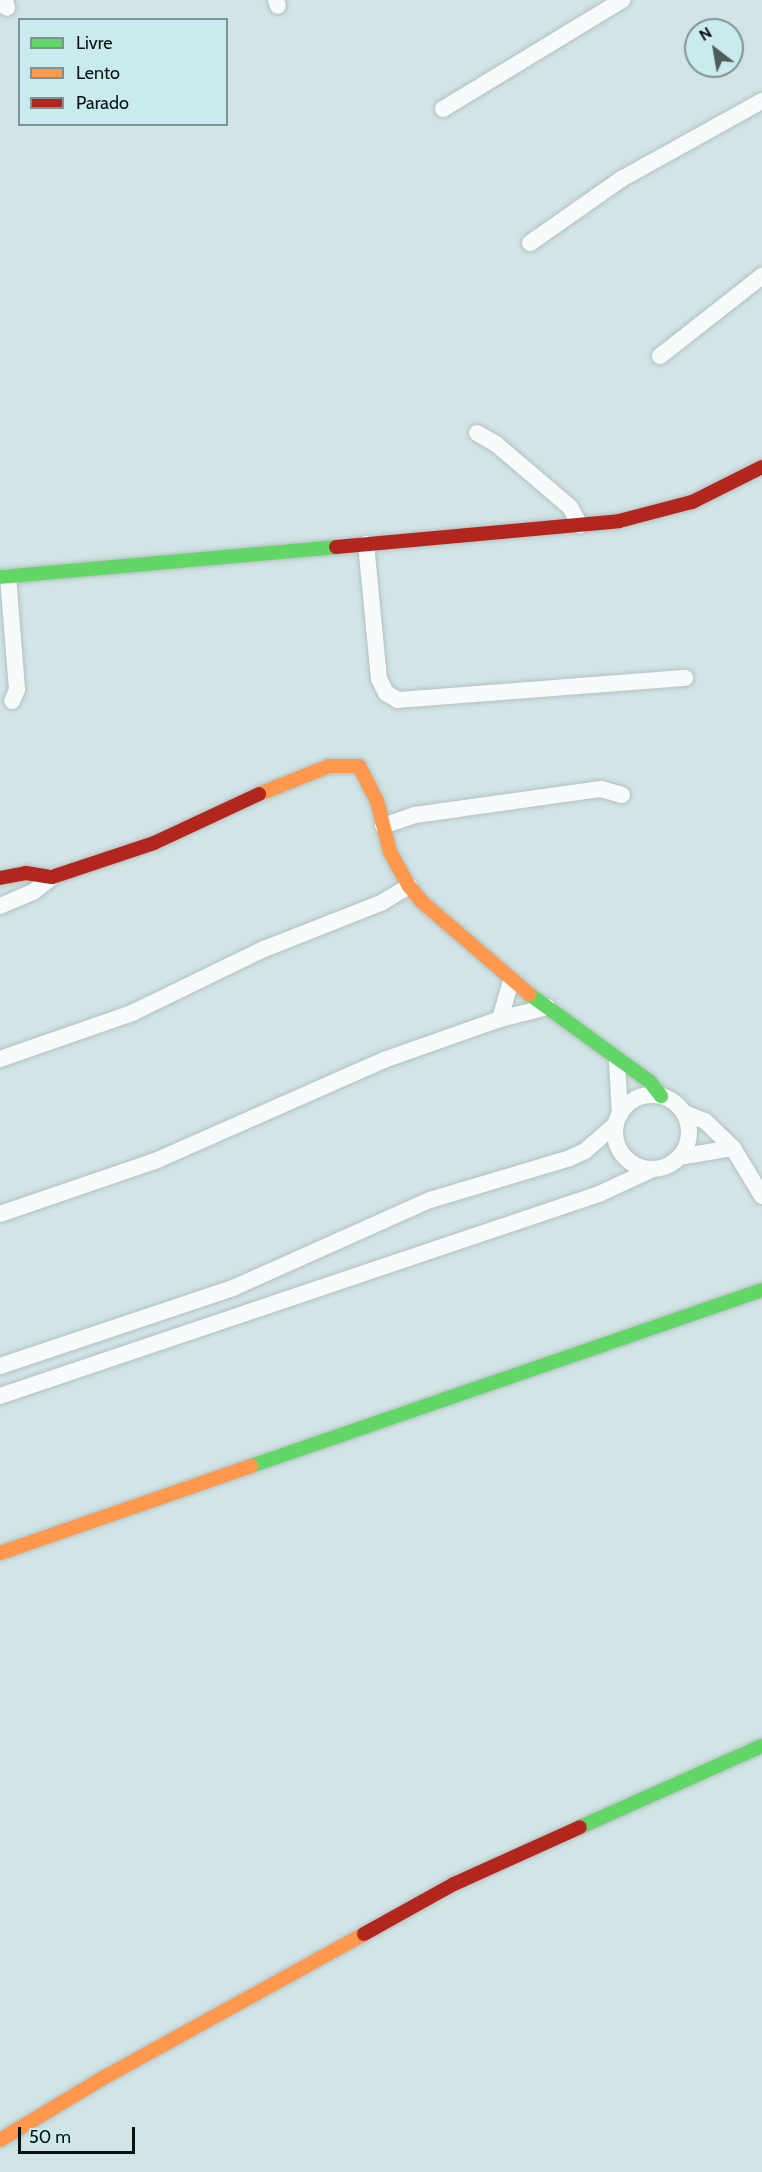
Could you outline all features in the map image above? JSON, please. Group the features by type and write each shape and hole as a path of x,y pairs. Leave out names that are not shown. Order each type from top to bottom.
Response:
{"street":[{"path":"443,109 622,0"},
{"path":"530,243 623,178 762,100"},
{"path":"660,356 762,276"},
{"path":"477,433 496,444 570,507 580,525"},
{"path":"12,701 17,690 4,577 619,521 692,502 762,466"},
{"path":"366,544 379,679 386,693 398,700 685,678"},
{"path":"0,906 33,892 52,877 154,843 251,796 346,764 359,766 367,777 390,852 409,886 511,981 617,1062 650,1082 661,1096 684,1113 705,1121 733,1148 762,1196"},
{"path":"383,826 415,815 601,789 621,795"},
{"path":"0,878 26,873 52,877"},
{"path":"0,1059 132,1013 264,949 381,903 409,886"},
{"path":"500,1019 511,981"},
{"path":"0,1214 111,1178 218,1135 340,1078 500,1019 547,1007"},
{"path":"617,1062 617,1143 627,1159 653,1169"},
{"path":"0,1366 233,1288 430,1200 570,1158 585,1151 633,1101 661,1096"},
{"path":"679,1157 688,1140 684,1113"},
{"path":"0,1396 599,1194 679,1157 733,1148"},
{"path":"0,1553 762,1290"},
{"path":"0,2140 105,2077 444,1890 568,1830 762,1746"}],"traffic: fast":[{"path":"0,577 336,547"},
{"path":"529,994 650,1082 661,1096"},
{"path":"251,1466 762,1290"},
{"path":"580,1827 762,1746"}],"traffic: slow":[{"path":"259,794 329,766 359,766 377,801 390,852 409,886 421,901 529,994"},
{"path":"0,1553 251,1466"},
{"path":"0,2140 105,2077 364,1934"}],"traffic: jam":[{"path":"336,547 619,521 692,502 762,467"},
{"path":"0,878 26,873 52,877 154,843 259,794"},
{"path":"364,1934 454,1884 580,1827"}]}
